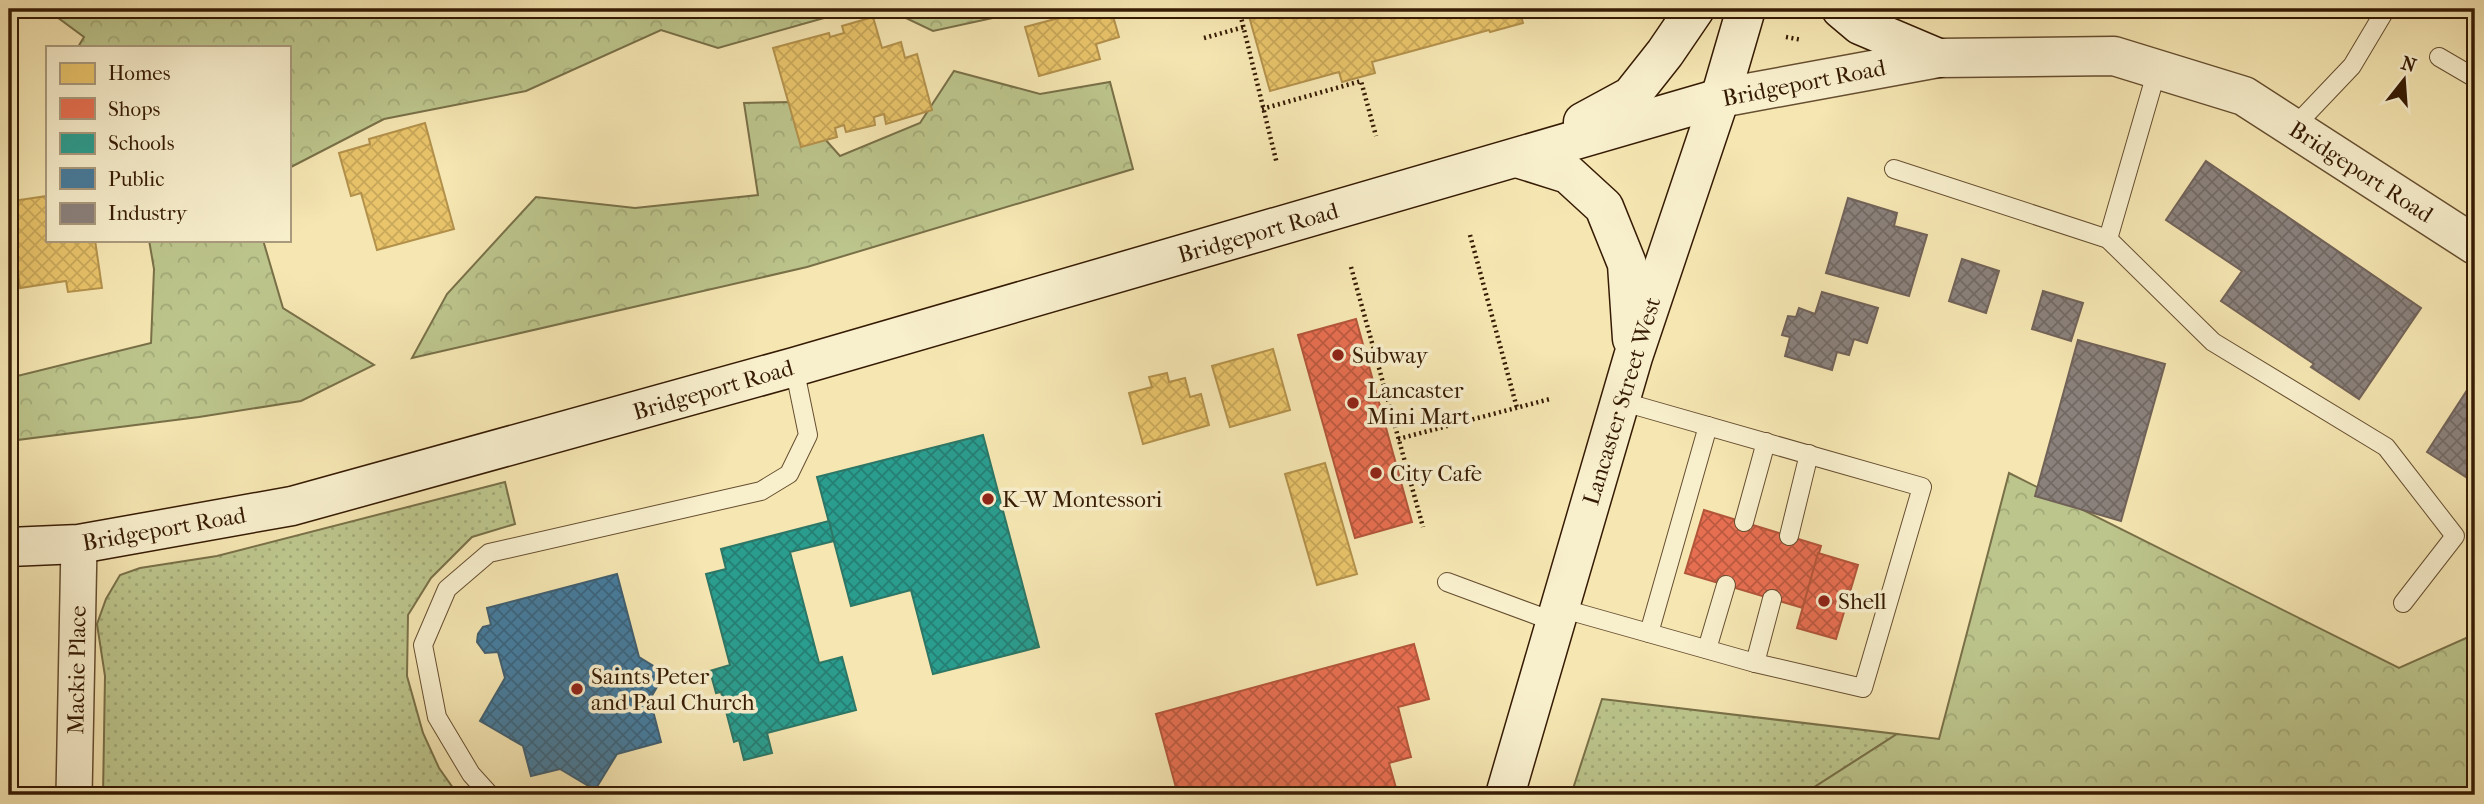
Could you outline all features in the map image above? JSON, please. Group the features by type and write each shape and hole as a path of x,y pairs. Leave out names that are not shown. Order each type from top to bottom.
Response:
{"main road":[{"path":"1517,158 1631,96 1695,9"},
{"name":"Lancaster Street West","path":"1505,795 1633,357 1720,99 1746,9"},
{"path":"1840,9 1860,25 1938,58"},
{"name":"Bridgeport Road","path":"9,547 79,544 292,506 794,367 1720,99 1938,58 2114,56 2244,96 2475,245"},
{"path":"1517,158 1568,174 1604,207 1627,264 1633,357"}],"street":[{"name":"Mackie Place","path":"74,795 79,544"}],"lane":[{"path":"2293,128 2352,66 2386,9"},
{"path":"2439,57 2475,78"},
{"path":"2108,239 2157,70"},
{"path":"1894,169 2108,239 2213,342 2386,447 2455,537 2403,603"},
{"path":"490,795 471,774 437,717 424,645 447,589 489,553 761,491 789,474 808,435 794,367"},
{"path":"1447,582 1558,615 1649,633 1755,663 1863,688 1922,487 1620,401"},
{"path":"1649,633 1708,426"},
{"path":"1744,522 1766,442"},
{"path":"1788,536 1809,454"},
{"path":"1707,649 1726,585"},
{"path":"1755,663 1772,599"}],"path":[{"path":"1239,9 1278,164"},
{"path":"1204,38 1244,27"},
{"path":"1795,48 1811,32"},
{"path":"1786,37 1802,40"},
{"path":"1262,109 1360,81 1376,136"},
{"path":"1471,235 1517,408"},
{"path":"1351,267 1423,527"},
{"path":"1398,439 1550,399"}],"green space":[{"path":"46,9 856,9 718,48 661,30 526,91 384,119 290,167 290,46 79,46 84,37"},
{"path":"887,9 1000,9 1002,16 933,31"},
{"path":"954,71 1040,94 1110,82 1133,169 807,267 412,358 447,294 536,197 635,208 758,195 744,103 792,102 840,156 920,123"},
{"path":"149,242 264,242 283,308 374,365 301,401 9,441 9,378 151,343 154,269"},
{"path":"2009,473 2399,668 2475,634 2475,795 1802,795 1897,734 1939,739"},
{"path":"505,482 515,524 472,537 431,578 408,615 407,676 423,733 439,768 458,795 103,795 105,676 97,624 106,599 120,575 140,568 217,556"},
{"path":"1602,699 1897,734 1802,795 1571,795"}],"building: Homes":[{"path":"1084,9 1111,9 1119,37 1096,44 1100,59 1039,76 1025,27 1085,11"},
{"path":"1247,9 1519,9 1523,23 1372,62 1375,73 1342,82 1339,72 1270,91"},
{"path":"873,17 882,48 901,42 905,58 917,54 932,110 886,124 884,114 874,117 875,125 846,132 844,125 835,128 837,137 801,147 773,48 829,33 830,37 844,33 842,26"},
{"path":"425,123 454,229 377,250 361,193 351,196 339,153 370,144 369,139"},
{"path":"46,196 46,242 95,242 102,288 68,292 66,281 20,288 12,231 16,230 12,201"},
{"path":"1273,349 1290,410 1230,427 1212,366"},
{"path":"1167,373 1169,382 1185,378 1190,397 1201,394 1209,425 1143,444 1129,393 1152,387 1149,377"},
{"path":"1325,463 1357,574 1317,585 1285,474"}],"building: Shops":[{"path":"1356,319 1412,522 1355,538 1298,335"},
{"path":"1704,510 1821,546 1803,608 1685,573"},
{"path":"1818,553 1858,565 1836,639 1797,628"},
{"path":"1414,644 1429,699 1398,707 1411,757 1389,763 1398,795 1178,795 1156,714"}],"building: Schools":[{"path":"983,435 1039,647 933,674 911,590 851,606 817,477"},
{"path":"829,521 834,541 790,552 819,663 842,657 856,710 767,733 772,753 744,760 739,740 734,742 721,692 716,693 710,671 730,665 706,574 726,569 721,549"}],"building: Public":[{"name":"Saints Peter and Paul Church","path":"617,574 639,657 665,673 650,699 661,742 617,754 595,790 560,769 531,776 523,746 480,721 505,678 498,652 485,653 477,642 483,627 491,625 487,608"}],"building: Industry":[{"path":"2206,161 2421,308 2359,399 2311,367 2314,364 2221,301 2242,271 2166,220"},
{"path":"1848,198 1897,213 1894,226 1927,235 1909,296 1826,273"},
{"path":"1962,259 1999,271 1986,313 1949,301"},
{"path":"2043,291 2083,303 2071,341 2032,329"},
{"path":"1822,292 1878,308 1867,343 1854,339 1849,355 1837,352 1832,370 1785,356 1790,337 1782,335 1788,316 1796,317 1799,308 1815,314"},
{"path":"2078,340 2165,364 2121,521 2035,496"},
{"path":"2475,378 2475,483 2427,452"}],"place":[{"name":"Subway","path":"1338,355"},
{"name":"Lancaster Mini Mart","path":"1353,403"},
{"name":"City Cafe","path":"1376,473"},
{"name":"K-W Montessori","path":"988,499"},
{"name":"Shell","path":"1824,601"},
{"name":"Saints Peter and Paul Church","path":"577,689"}]}
